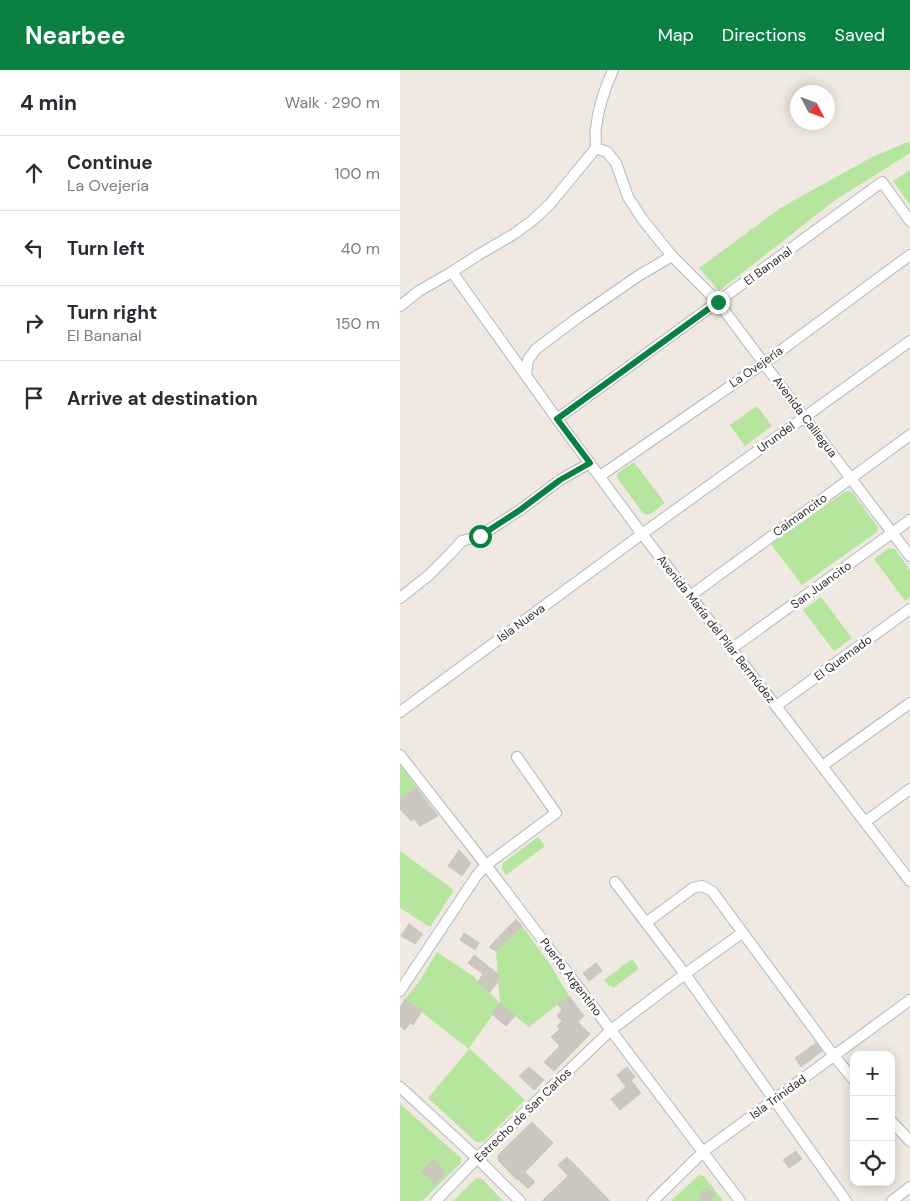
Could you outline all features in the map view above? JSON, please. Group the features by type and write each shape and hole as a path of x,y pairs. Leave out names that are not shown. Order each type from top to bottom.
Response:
{"street":[{"path":"400,306 419,291 514,234 550,204 596,148 596,129 601,103 607,82 614,70"},
{"name":"Avenida Calilegua","path":"596,148 607,152 616,162 628,197 643,220 672,256 718,302 910,556"},
{"name":"El Bananal","path":"557,419 882,182 910,221"},
{"name":"La Ovejería","path":"600,476 764,363 910,255"},
{"path":"526,375 528,360 536,349 638,276 672,256"},
{"name":"Avenida María del Pilar Bermúdez","path":"452,272 642,534 910,881"},
{"name":"Urundel","path":"642,534 910,341"},
{"name":"Caimancito","path":"690,596 910,435"},
{"path":"400,598 428,576 462,541 480,536 520,510 560,480 590,463"},
{"name":"San Juancito","path":"731,649 910,520"},
{"name":"Isla Nueva","path":"400,712 642,534"},
{"name":"El Quemado","path":"776,706 910,610"},
{"path":"822,766 910,703"},
{"name":"Puerto Argentino","path":"400,755 486,865 740,1201"},
{"path":"400,991 476,876 486,865 556,812 517,758"},
{"path":"865,822 910,789"},
{"path":"615,882 685,974 846,1201"},
{"path":"647,922 693,888 702,886 712,891 850,1075"},
{"name":"Estrecho de San Carlos","path":"436,1201 477,1158 611,1030 742,933"},
{"name":"Isla Trinidad","path":"653,1201 704,1151 910,1000"},
{"path":"400,1087 477,1158 520,1201"},
{"path":"895,1125 910,1141"},
{"path":"892,1201 910,1187"}],"green space":[{"path":"910,141 910,153 834,201 719,291 699,268 782,207 872,157"},
{"path":"910,170 910,205 893,181"},
{"path":"757,406 772,426 745,446 730,425"},
{"path":"634,462 665,503 650,514 644,514 617,478 618,473"},
{"path":"846,491 852,492 878,527 877,532 802,585 771,544"},
{"path":"889,548 895,549 910,570 910,597 905,601 874,559"},
{"path":"821,597 852,638 834,651 803,610"},
{"path":"400,764 416,786 400,798"},
{"path":"538,837 545,846 506,875 502,869 503,863"},
{"path":"400,851 454,890 430,927 400,908"},
{"path":"522,926 549,963 569,996 529,1027 500,1004 469,1048 525,1100 483,1142 476,1142 428,1098 469,1049 405,999 419,982 437,952 473,976 500,1003 496,951"},
{"path":"632,959 639,969 613,988 611,985 609,986 604,980"},
{"path":"400,1104 461,1158 461,1163 422,1201 400,1201"},
{"path":"699,1175 704,1176 723,1201 671,1201"},
{"path":"476,1178 482,1179 503,1201 453,1201"}],"building":[{"path":"416,787 438,816 420,826 414,819 411,821 400,809 400,798"},
{"path":"459,850 471,863 462,876 448,866"},
{"path":"516,919 522,926 496,951 489,947"},
{"path":"409,924 423,934 415,944 401,936"},
{"path":"464,933 479,943 475,950 460,940"},
{"path":"474,955 498,974 498,982 489,993 478,982 483,974 468,963"},
{"path":"596,963 602,971 589,981 583,973"},
{"path":"569,996 584,1016 578,1022 590,1034 554,1071 544,1062 560,1046 551,1037 560,1029 557,1026 562,1021 557,1016 562,1010 558,1004"},
{"path":"405,999 422,1011 413,1025 410,1023 405,1030 400,1026 400,1008"},
{"path":"500,1003 515,1016 506,1026 492,1014"},
{"path":"816,1043 822,1051 801,1067 795,1058"},
{"path":"529,1067 544,1080 534,1090 519,1076"},
{"path":"627,1067 635,1077 631,1080 641,1093 620,1110 611,1099 626,1087 617,1075"},
{"path":"532,1122 553,1143 525,1172 535,1182 528,1189 498,1160 498,1155"},
{"path":"796,1151 802,1159 789,1168 783,1160"},
{"path":"567,1157 610,1201 542,1201 568,1176 558,1165"},
{"path":"433,1160 446,1173 435,1184 422,1172"},
{"path":"707,1187 715,1196 709,1201 704,1201 698,1195"}],"route":[{"path":"480,536 520,510 560,480 590,463 557,419 718,302"}]}
